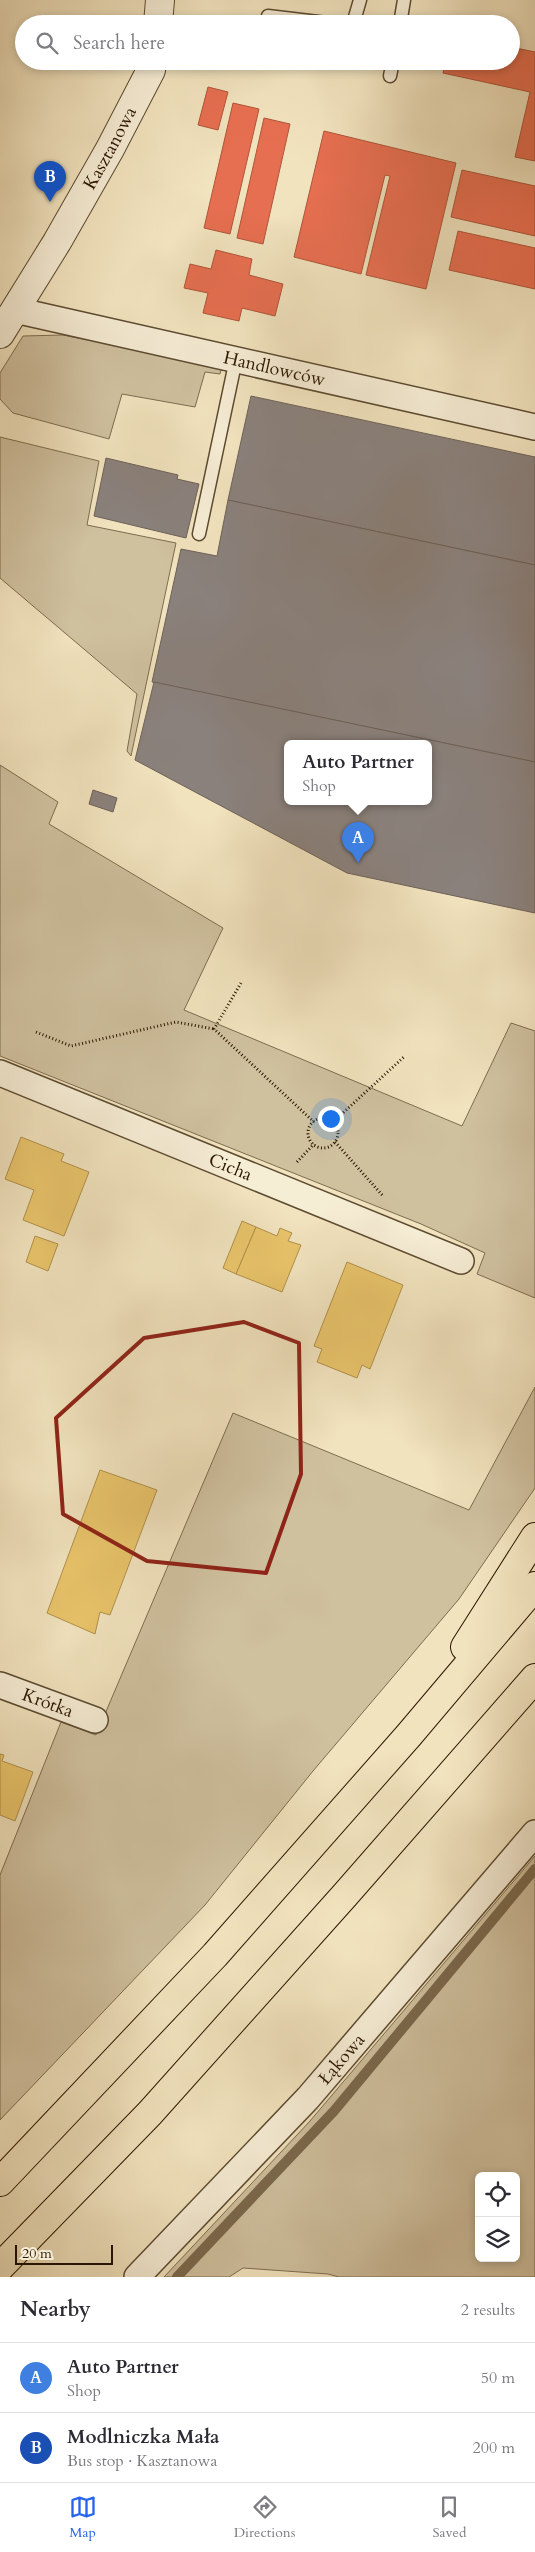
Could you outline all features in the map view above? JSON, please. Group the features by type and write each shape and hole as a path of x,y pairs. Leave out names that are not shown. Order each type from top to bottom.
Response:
{"highway":[{"path":"409,1735 535,1537"},
{"path":"0,2182 202,1970 409,1735 535,1586"},
{"path":"0,2267 150,2113 346,1895 535,1678"}],"street":[{"path":"159,15 160,0"},
{"name":"Kasztanowa","path":"0,334 110,149 151,70"},
{"name":"Handlowców","path":"15,310 535,427"},
{"name":"Cicha","path":"0,1073 461,1261"},
{"name":"Krótka","path":"0,1685 96,1720"},
{"name":"Łąkowa","path":"137,2277 308,2098 535,1833"}],"lane":[{"path":"356,15 360,0"},
{"path":"402,15 404,0"},
{"path":"390,76 391,70"},
{"path":"199,534 236,359"}],"path":[{"path":"214,1029 241,983"},
{"path":"36,1032 71,1046 176,1022 214,1029 314,1122"},
{"path":"333,1122 405,1056"},
{"path":"323,1119 333,1122 338,1129 337,1138 332,1145 323,1148 310,1141 309,1130 314,1122 323,1119"}],"highlighted area":[{"path":"244,1322 299,1343 301,1474 266,1573 147,1561 63,1514 56,1418 144,1338"}],"shaded area":[{"path":"63,335 222,366 220,374 205,372 195,407 122,394 109,439 13,413 0,399 0,373 23,336"},
{"path":"0,437 99,461 87,525 176,543 131,756 127,751 137,694 0,578"},
{"path":"0,765 58,802 49,824 223,928 184,1010 462,1126 511,1023 535,1031 535,1298 477,1274 485,1253 421,1224 0,1056"},
{"path":"535,1387 535,1488 459,1599 313,1771 205,1905 0,2120 0,1875 61,1722 96,1735 233,1413 469,1510"},
{"path":"535,1856 535,2277 339,2277 328,2274 243,2268 229,2277 164,2277 310,2121"}],"building: Homes":[{"path":"21,1137 64,1154 61,1161 89,1172 64,1236 23,1220 34,1190 5,1179"},
{"path":"242,1221 256,1227 236,1274 223,1268"},
{"path":"256,1227 277,1236 280,1228 292,1233 288,1241 301,1245 282,1292 236,1274"},
{"path":"35,1236 58,1244 48,1271 26,1262"},
{"path":"347,1262 403,1285 370,1369 362,1365 357,1378 317,1362 322,1349 314,1346"},
{"path":"100,1470 157,1490 110,1615 100,1612 95,1634 47,1613"},
{"path":"0,1754 4,1755 2,1761 33,1772 15,1821 0,1815"}],"building: Shops":[{"path":"520,49 535,52 535,161 515,157 530,92 443,73 444,70 520,70"},
{"path":"208,87 228,92 218,130 198,125"},
{"path":"233,103 259,109 230,234 204,228"},
{"path":"264,118 290,124 263,244 237,238"},
{"path":"324,131 456,163 426,289 366,275 390,176 385,175 361,274 294,257"},
{"path":"462,170 535,186 535,236 451,217"},
{"path":"458,231 535,248 535,289 449,270"},
{"path":"216,250 252,259 249,275 283,284 275,316 242,308 239,321 203,313 208,293 184,288 190,264 211,269"}],"building: Industry":[{"path":"251,396 535,457 535,565 228,500"},
{"path":"106,458 178,475 177,479 199,484 186,538 94,516"},
{"path":"228,500 535,565 535,762 152,682 181,549 217,556"},
{"path":"154,682 430,740 284,740 284,805 432,805 432,740 535,762 535,913 347,873 135,760"},
{"path":"93,790 117,798 113,812 89,804"}],"waterway":[{"path":"177,2277 334,2111 535,1869"}],"place":[{"name":"Modlniczka Mała","path":"50,202"},
{"name":"Auto Partner","path":"358,863"}]}
